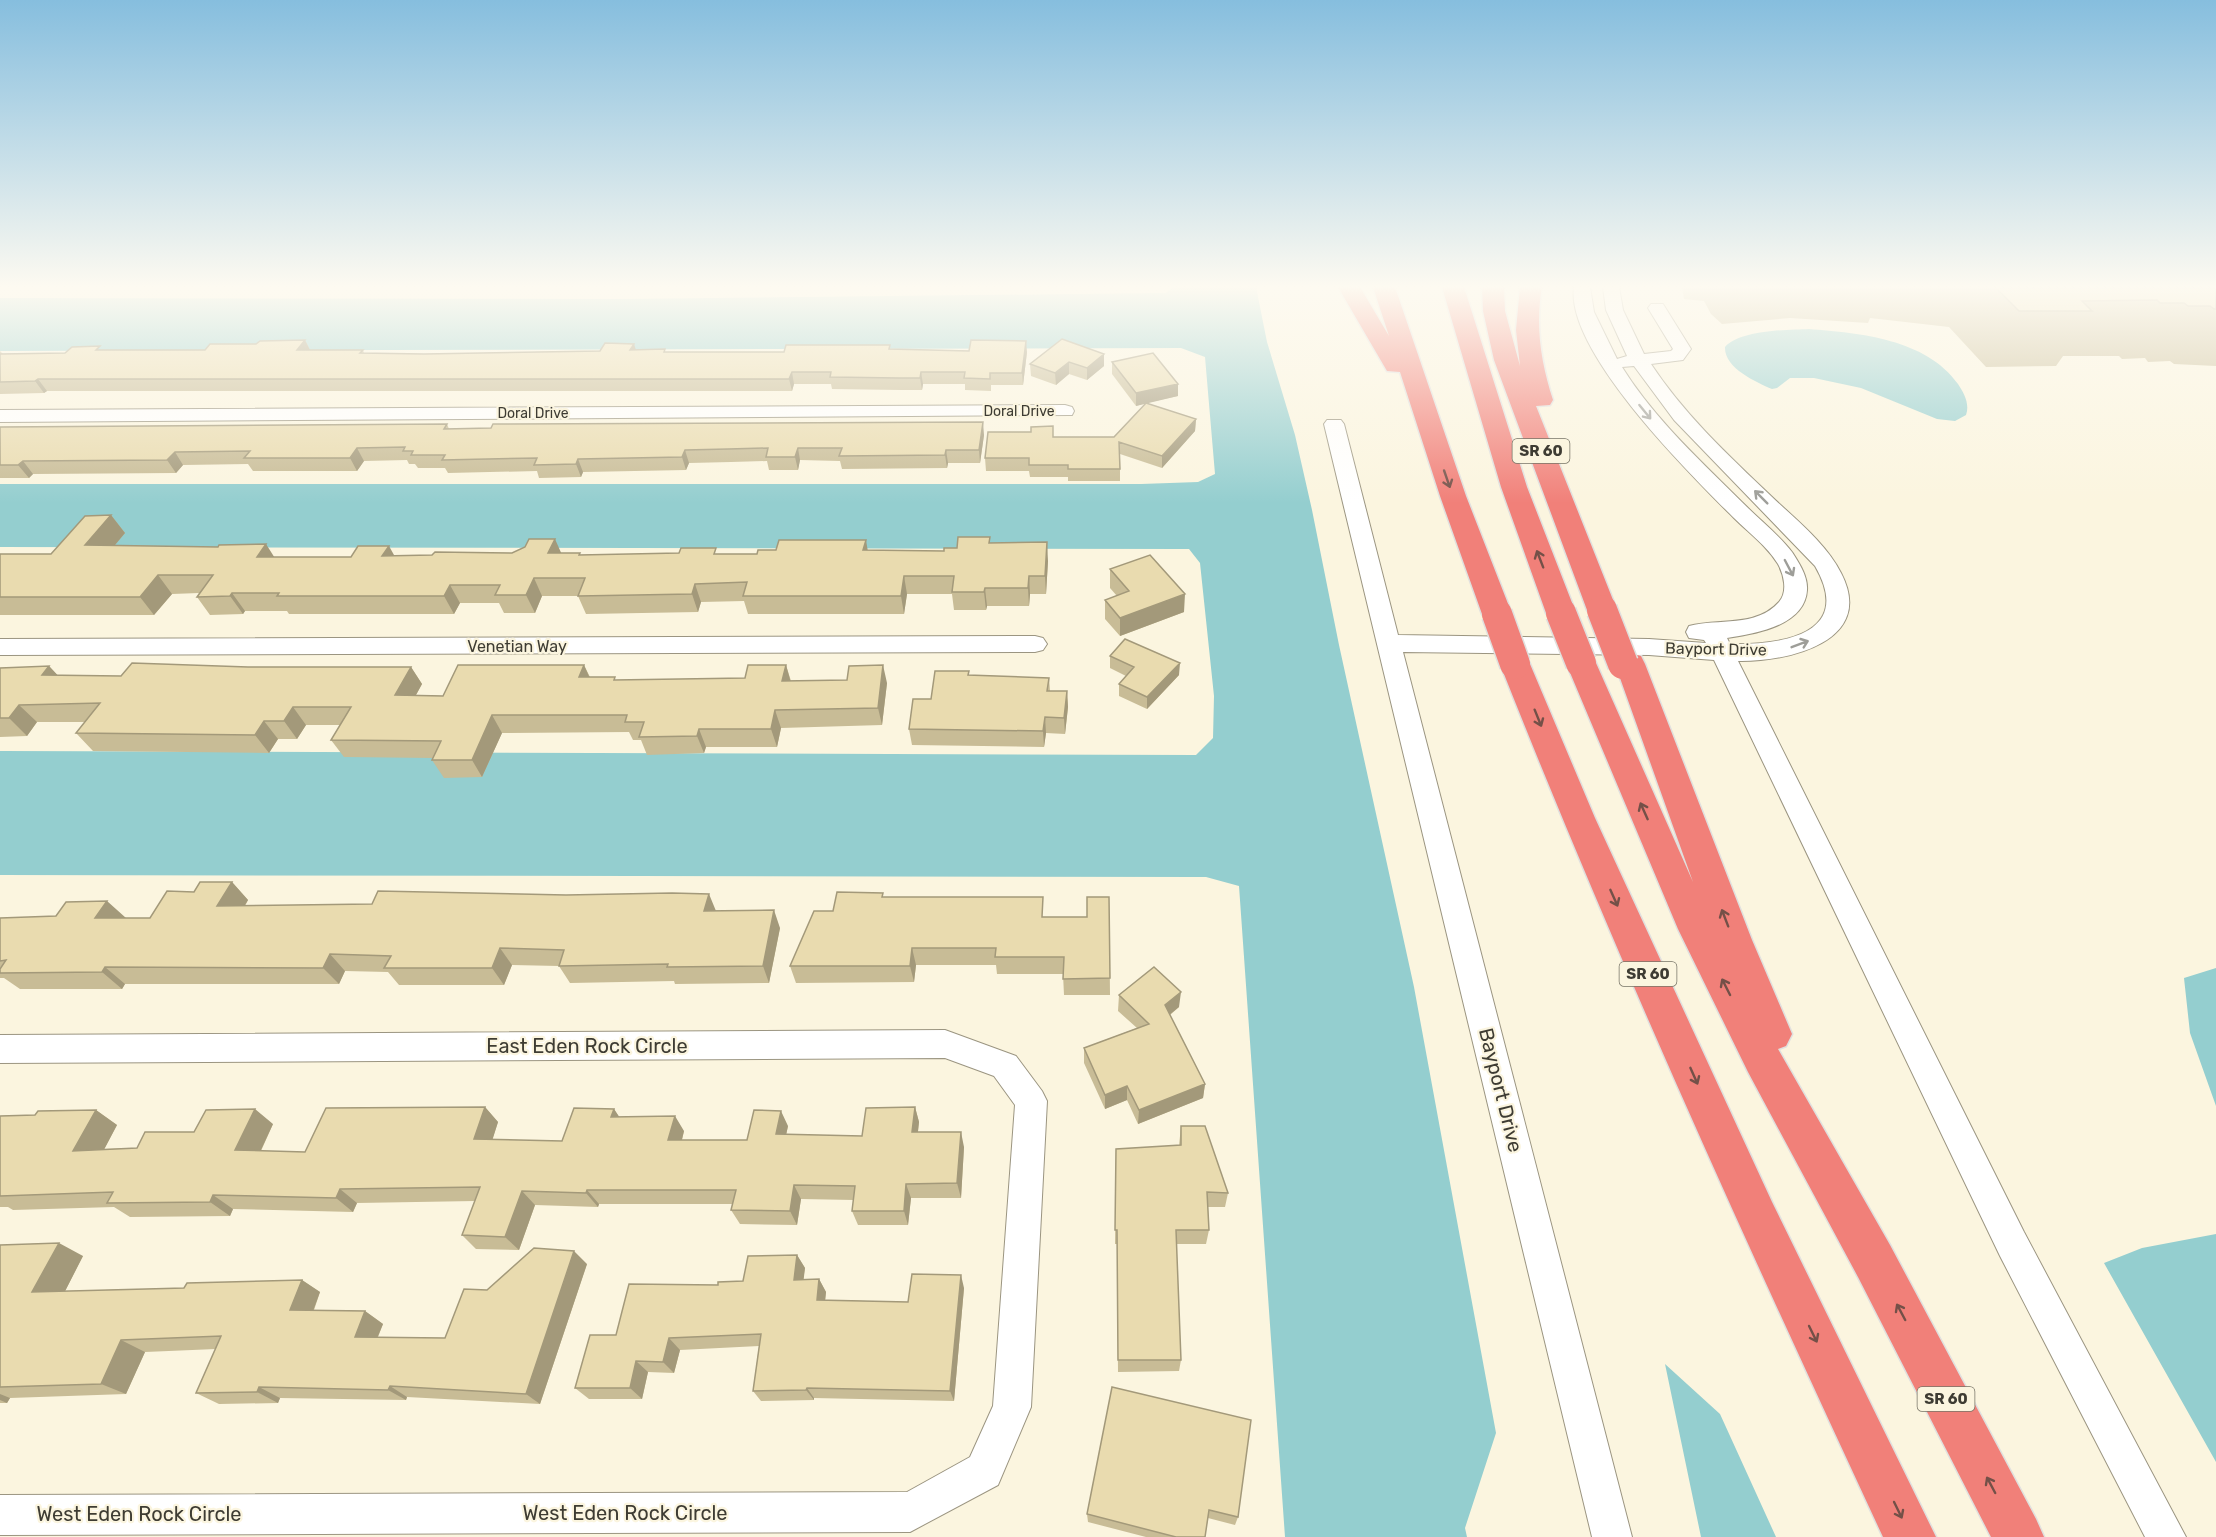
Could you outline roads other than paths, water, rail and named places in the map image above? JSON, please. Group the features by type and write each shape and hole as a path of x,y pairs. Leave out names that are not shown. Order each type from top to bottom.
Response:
{"highway":[{"path":"1390,359 1428,424"},
{"name":"SR 60","path":"1407,359 1428,424 1515,664 1578,818 1788,1281 1910,1537"},
{"path":"1474,359 1514,487 1561,613 1696,929 1762,1059 1874,1261"},
{"name":"SR 60","path":"1506,359 1607,611 1733,940 1807,1119 1874,1261 2018,1537"},
{"name":"SR 60","path":"1531,359 1535,383 1607,611"}],"street":[{"name":"Bayport Drive","path":"1608,359 1630,392 1662,432 1776,549 1793,573 1795,592 1791,602 1781,613 1717,642"},
{"path":"1610,362 1656,359"},
{"name":"Bayport Drive","path":"1612,1537 1389,644 1455,647 1648,647 1717,642 1758,653 1792,648 1815,638 1832,622 1837,613 1838,595 1836,584 1824,562 1689,424 1658,389 1639,361"},
{"name":"Doral Drive","path":"0,416 1065,411"},
{"path":"1334,424 1389,644"},
{"path":"1717,642 2012,1244 2166,1537"},
{"name":"Venetian Way","path":"0,647 1035,644"},
{"name":"East Eden Rock Circle","path":"0,1048 945,1044 1005,1066 1031,1101 1023,1222"},
{"name":"West Eden Rock Circle","path":"0,1515 910,1512 984,1471 1012,1407 1023,1222"}],"water":[{"path":"1205,359 1272,359 1295,435 1312,510 1339,645 1414,987 1496,1433 1465,1528 1467,1537 1285,1537 1239,886 1206,877 0,875 0,751 1196,755 1213,738 1214,696 1200,563 1189,549 0,547 0,484 1141,484 1198,482 1215,474"},
{"path":"1728,359 1930,359 1945,369 1958,384 1967,403 1967,411 1966,415 1955,421 1937,419 1861,388 1814,378 1790,378 1772,389 1742,373"},
{"path":"2216,968 2216,1106 2190,1033 2184,978"},
{"path":"2216,1234 2216,1462 2104,1263 2142,1248"},
{"path":"1665,1364 1720,1414 1776,1537 1701,1537"}]}
